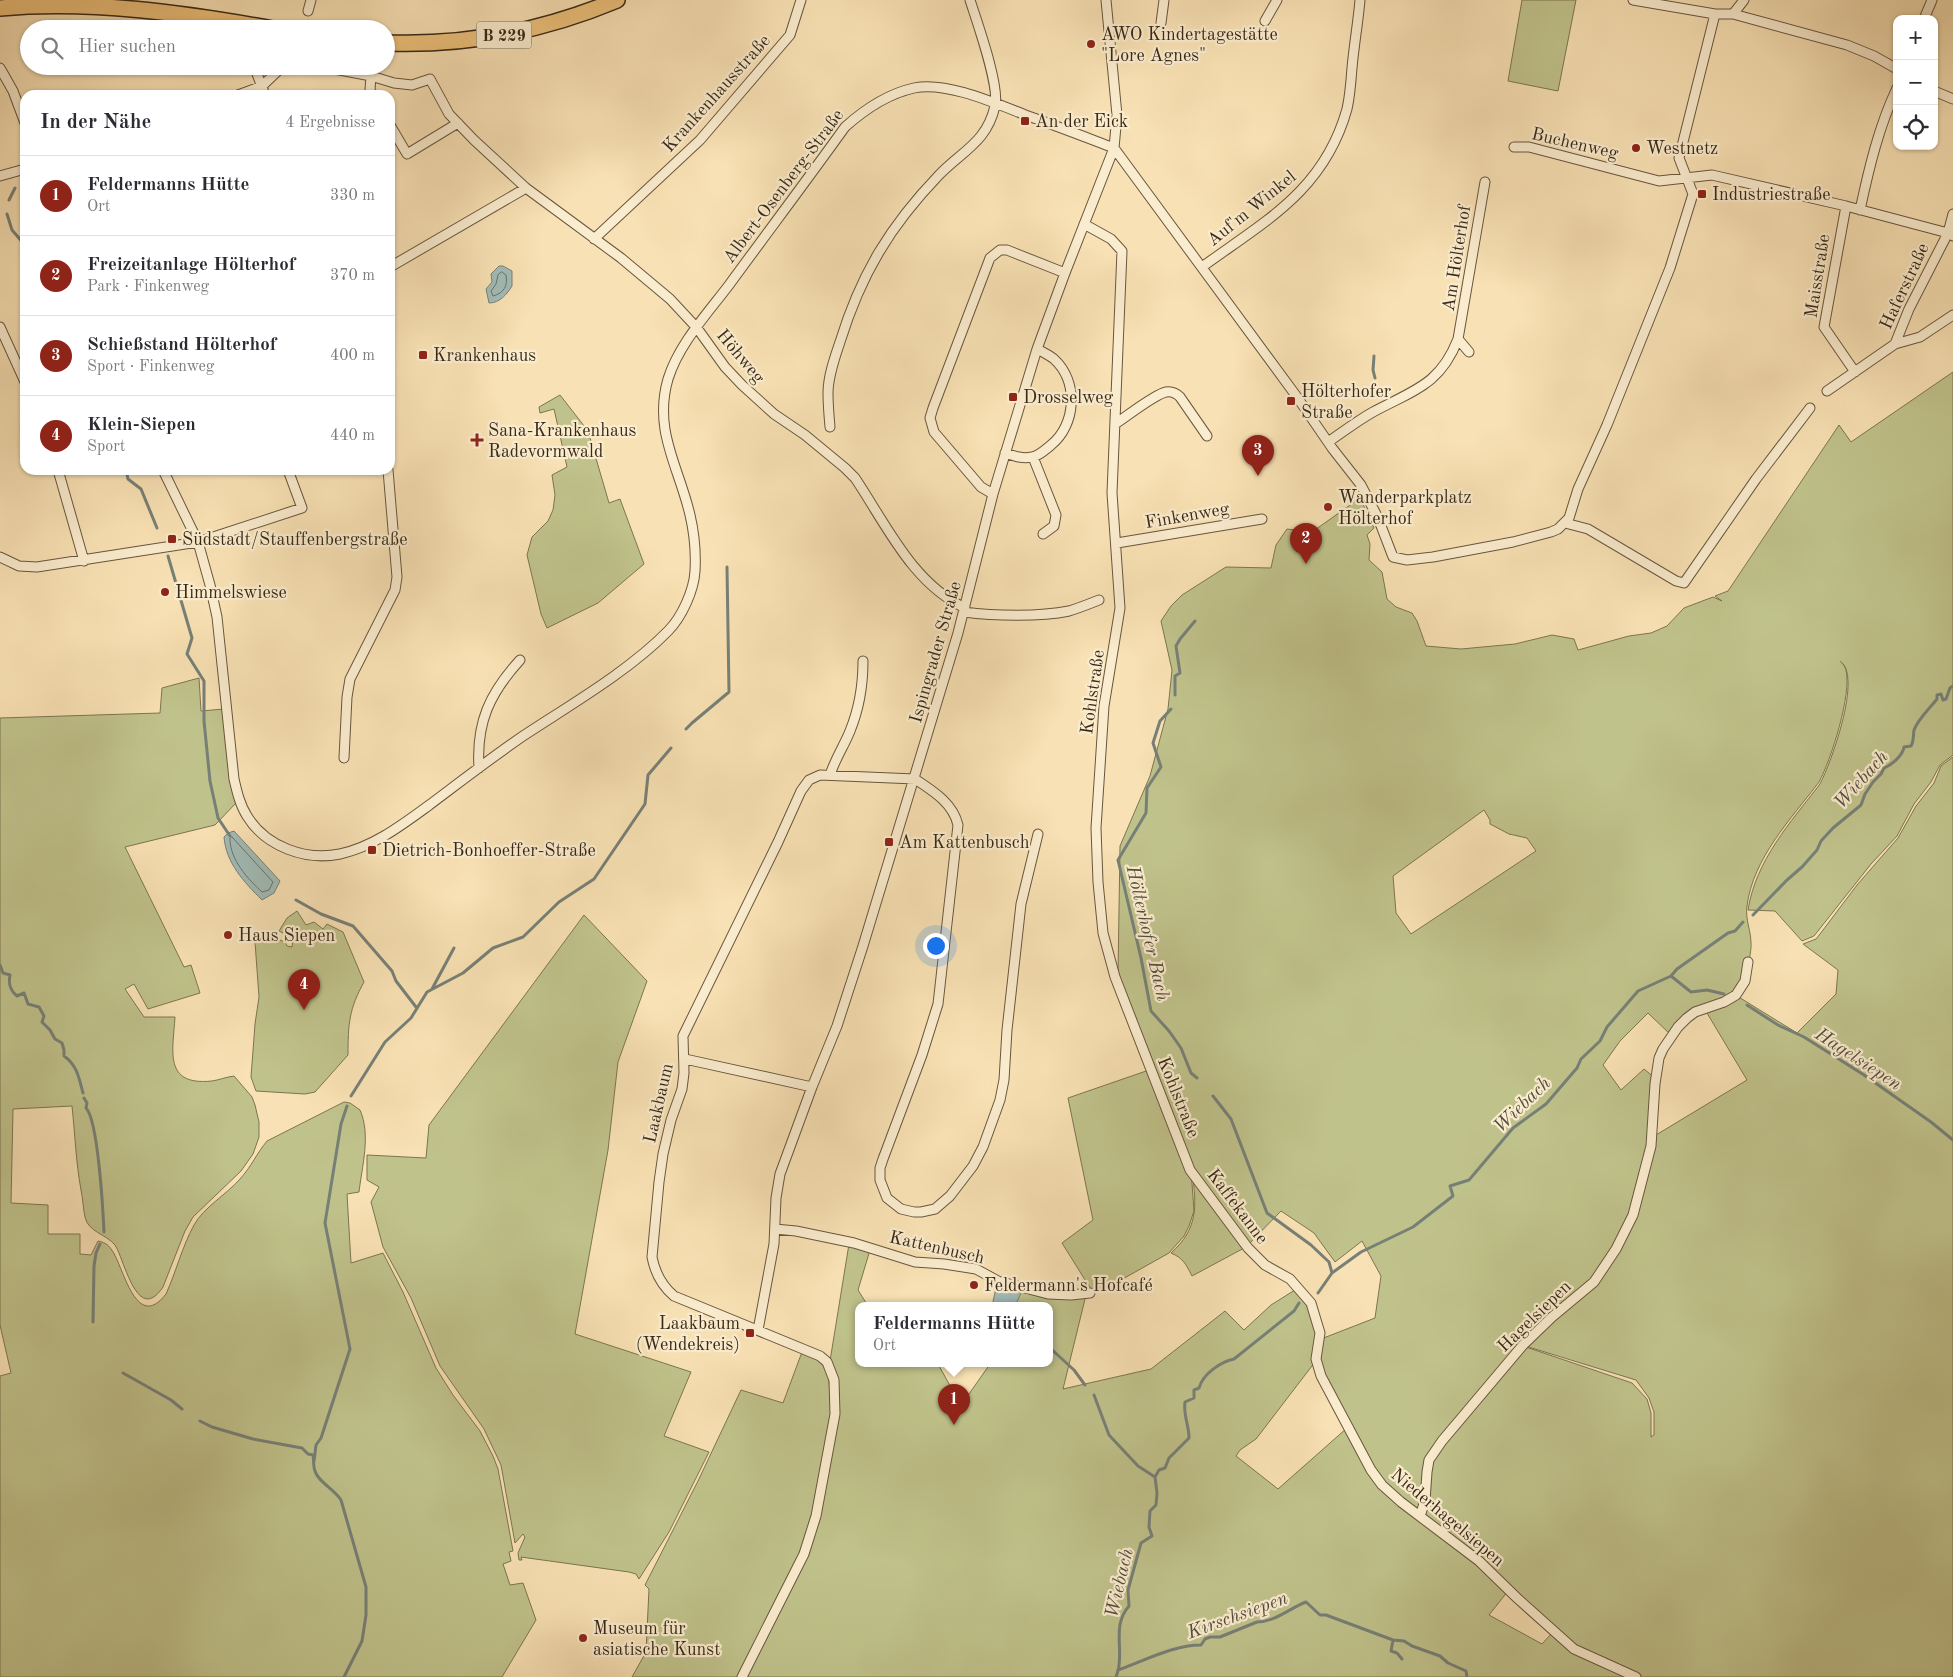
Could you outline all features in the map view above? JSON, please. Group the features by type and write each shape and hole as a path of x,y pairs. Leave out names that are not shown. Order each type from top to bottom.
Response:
{"main road":[{"name":"B 229","path":"395,43 445,42 495,37 531,30 564,20 617,0"},
{"path":"0,8 46,3 105,4 169,11 221,20"}],"street":[{"path":"308,12 311,0"},
{"name":"Krankenhausstraße","path":"594,239 700,140 790,35 801,0"},
{"path":"830,427 828,391 834,358 850,310 874,258 917,198 941,173 970,150 990,123 996,104 992,73 970,0"},
{"name":"Ispingrader Straße","path":"758,1330 775,1230 776,1198 780,1174 840,1017 915,778 964,610 993,494 1037,349 1114,148 1117,115 1106,0"},
{"path":"1161,23 1164,0"},
{"path":"1264,21 1278,0"},
{"name":"Auf'm Winkel","path":"1202,267 1292,200 1314,177 1329,154 1341,125 1350,94 1360,0"},
{"path":"1633,0 1715,14 1733,14 1848,45 1893,67"},
{"path":"1733,14 1744,0"},
{"path":"1926,15 1932,0"},
{"path":"1114,148 1367,496 1393,557 1407,560 1433,557 1513,542 1551,532 1565,523 1670,268 1693,194 1679,158 1715,14"},
{"path":"0,68 13,91 20,110"},
{"path":"258,75 264,90"},
{"path":"265,90 276,75"},
{"path":"366,75 371,76 370,90"},
{"name":"Höhweg","path":"371,76 394,83 412,85 430,79 449,114 474,140 526,188 621,258 670,299 697,328 725,366 742,385 774,414 805,435 845,468 854,478 900,548 933,586 948,600 964,610"},
{"name":"Albert-Osenberg-Straße","path":"697,328 845,127 862,112 880,101 916,88 950,90 996,104 1114,148"},
{"path":"1938,93 1953,99"},
{"path":"1860,210 1867,178 1893,97"},
{"path":"395,134 407,154 458,123"},
{"name":"Buchenweg","path":"1514,147 1529,147 1659,181 1687,178"},
{"path":"0,176 20,170"},
{"path":"1687,178 1712,175 1846,206 1950,235"},
{"name":"Am Hölterhof","path":"1328,442 1367,416 1424,386 1448,361 1458,339 1485,182"},
{"path":"395,264 526,188"},
{"name":"Maisstraße","path":"1846,206 1824,327 1855,372"},
{"name":"Haferstraße","path":"1895,344 1909,309 1950,235 1953,214"},
{"name":"Kohlstraße","path":"1084,224 1111,239 1122,251 1112,493 1120,608 1104,706 1096,828 1098,882 1103,933 1118,984 1190,1170"},
{"path":"993,494 981,487 934,432 930,418 933,408 987,264 994,254 1000,250 1007,250 1065,273"},
{"path":"1827,391 1895,344 1920,337 1953,315"},
{"path":"0,327 20,371"},
{"path":"165,475 198,542 217,617 234,779 239,798 250,819 279,845 312,856 348,852 395,829 479,768 644,654 670,629 685,604 694,581 695,570 694,540 690,513 669,453 663,424 663,408 672,370 697,328"},
{"name":"Am Hölterhof","path":"1458,339 1469,352"},
{"path":"1005,453 1020,458 1033,457 1040,454 1062,434 1066,427 1071,406 1068,384 1058,364 1048,355 1037,349"},
{"path":"1115,424 1160,394 1172,392 1180,397 1207,436"},
{"path":"1565,523 1588,530 1676,581 1684,583 1756,479 1810,408"},
{"path":"1033,457 1056,515 1054,526 1043,534"},
{"path":"59,475 84,561"},
{"path":"0,557 13,564 28,568 84,561 198,542 302,508 290,475"},
{"path":"344,758 347,697 350,679 395,590 397,577 388,475"},
{"name":"Finkenweg","path":"1116,543 1262,519"},
{"path":"964,610 998,614 1056,613 1075,609 1099,600"},
{"path":"479,768 477,747 485,713 495,692 520,660"},
{"path":"830,774 835,760 850,733 858,709 863,679 863,661"},
{"name":"Laakbaum","path":"758,1330 674,1296 660,1281 654,1268 652,1257 659,1182 671,1120 682,1089 685,1059 683,1036 778,842 801,790 809,780 820,775 830,774 915,778"},
{"path":"915,778 947,803 956,817 958,825 938,1004 922,1055 880,1168 882,1188 891,1202 901,1209 922,1212 935,1209 942,1204 973,1166 983,1147 1000,1100 1004,1080 1007,1030 1021,904 1038,834"},
{"name":"Hagelsiepen","path":"1420,1516 1425,1501 1427,1472 1430,1460 1438,1446 1523,1345 1552,1317 1594,1282 1619,1245 1633,1216 1651,1146 1655,1084 1659,1058 1663,1049 1687,1018 1695,1012 1724,1002 1736,995 1745,981 1748,962"},
{"path":"685,1059 812,1087"},
{"name":"Kaffekanne","path":"1190,1170 1258,1260 1290,1279 1306,1297"},
{"name":"Kattenbusch","path":"775,1230 796,1231 854,1243 915,1262 944,1264 976,1270 998,1281 1048,1294 1070,1295 1090,1292"},
{"name":"Niederhagelsiepen","path":"1306,1297 1317,1319 1320,1333 1316,1359 1318,1369 1360,1453 1382,1485 1479,1561 1574,1649 1636,1677"},
{"path":"742,1677 804,1554 816,1516 835,1414 834,1380 827,1362 820,1356 758,1330"}],"green space":[{"path":"1522,0 1576,0 1558,91 1508,81"},
{"path":"1953,372 1953,755 1940,765 1931,782 1914,804 1897,836 1871,864 1814,936 1802,941 1775,911 1748,910 1752,892 1766,858 1786,828 1820,784 1825,773 1837,740 1847,701 1848,683 1846,669 1846,695 1843,710 1824,772 1819,782 1785,825 1765,855 1751,888 1747,906 1747,920 1751,946 1743,984 1728,999 1702,1008 1687,1015 1671,1035 1648,1013 1620,1041 1603,1065 1621,1090 1644,1069 1655,1078 1651,1138 1747,1080 1704,1008 1737,996 1797,1033 1836,994 1838,970 1803,944 1816,939 1857,885 1898,838 1916,806 1934,783 1941,766 1953,757 1953,1677 1640,1677 1575,1648 1517,1597 1480,1560 1422,1516 1428,1493 1428,1471 1431,1460 1442,1442 1523,1346 1632,1383 1647,1399 1651,1413 1651,1437 1654,1435 1654,1412 1649,1398 1636,1380 1522,1345 1440,1441 1428,1459 1424,1496 1419,1514 1383,1485 1371,1469 1322,1376 1317,1360 1321,1339 1375,1318 1381,1276 1362,1241 1335,1262 1314,1233 1281,1211 1247,1246 1192,1169 1134,1023 1118,975 1120,846 1150,776 1168,709 1172,670 1161,621 1171,606 1182,595 1226,567 1271,568 1276,545 1287,529 1312,532 1360,498 1374,528 1367,535 1370,544 1369,560 1382,572 1387,599 1396,607 1412,613 1426,646 1461,649 1515,644 1552,635 1574,639 1578,650 1629,636 1651,633 1667,626 1684,608 1713,597 1722,601 1715,596 1728,591 1839,425 1851,442","holes":["1484,810 1490,820 1490,824 1509,834 1527,838 1536,851 1411,934 1396,913 1393,876"]},
{"path":"560,395 588,431 609,503 620,499 644,564 598,603 547,628 541,614 527,555 532,537 548,521 553,510 555,495 552,475 567,467 554,409 540,413 539,407"},
{"path":"199,678 201,711 224,709 237,802 215,825 125,847 184,967 191,965 200,993 148,1009 134,984 125,989 144,1017 175,1017 174,1064 178,1072 185,1078 196,1081 212,1081 234,1076 252,1097 259,1122 259,1137 253,1154 241,1171 193,1217 185,1231 163,1287 154,1297 146,1299 133,1286 115,1245 93,1230 87,1222 84,1214 78,1169 72,1106 13,1109 11,1203 48,1205 48,1234 80,1234 80,1254 91,1255 98,1241 110,1247 131,1292 138,1301 146,1306 155,1304 166,1294 186,1242 198,1219 240,1179 267,1141 344,1102 350,1103 360,1110 365,1130 364,1161 359,1192 347,1194 351,1263 383,1253 403,1292 436,1368 453,1395 480,1431 493,1456 498,1469 513,1551 509,1552 511,1561 503,1564 510,1585 523,1583 536,1620 502,1677 0,1677 0,1376 11,1373 0,1325 0,718 160,713 162,688"},
{"path":"297,911 306,925 314,922 323,929 327,924 343,932 364,982 355,1000 350,1017 348,1055 315,1092 305,1094 256,1091 251,1077 259,997 255,942 265,934 292,947 293,938 279,931 287,918"},
{"path":"584,915 647,981 618,1062 608,1150 575,1334 691,1372 664,1436 709,1452 669,1532 639,1579 636,1574 629,1572 521,1557 522,1560 519,1560 518,1553 525,1537 523,1534 515,1543 501,1465 484,1429 440,1366 411,1298 383,1247 371,1202 379,1187 367,1180 367,1155 426,1158 429,1125"},
{"path":"1149,1070 1191,1170 1194,1211 1184,1236 1169,1253 1112,1285 1092,1291 1062,1243 1093,1220 1068,1098"},
{"path":"1192,1173 1246,1247 1192,1276 1184,1262 1171,1253 1186,1235 1194,1216 1195,1196"},
{"path":"849,1244 870,1250 858,1290 866,1302 855,1302 855,1367 940,1367 953,1391 969,1394 988,1367 1053,1367 1053,1302 997,1302 996,1284 1086,1295 1063,1389 1151,1369 1225,1311 1244,1330 1271,1305 1298,1288 1316,1320 1315,1362 1256,1439 1240,1450 1236,1456 1278,1489 1347,1428 1370,1471 1479,1562 1508,1591 1489,1615 1542,1644 1552,1633 1632,1677 743,1677 805,1555 833,1441 839,1394 830,1361"},
{"path":"802,1352 819,1361 828,1371 832,1413 830,1439 803,1551 740,1677 632,1677 646,1652 649,1589 645,1585 698,1481 741,1390 783,1403"}],"water":[{"path":"499,266 512,271 512,286 500,300 489,303 486,289 492,282 491,274"},
{"path":"234,831 280,881 274,893 262,900 237,872 228,855 224,837"},
{"path":"1003,1287 1021,1293 1017,1302 993,1302 996,1288"}],"waterway":[{"path":"9,200 15,188"},
{"path":"7,214 12,230 20,239"},
{"name":"Hölterhofer Bach","path":"1374,356 1373,370 1375,378"},
{"path":"127,475 128,479 141,489 157,528"},
{"path":"168,556 192,638 187,654 204,681 204,721 210,781 218,818 230,836"},
{"path":"686,729 729,692 727,567"},
{"name":"Hölterhofer Bach","path":"1175,695 1175,676 1180,673 1176,646 1195,621"},
{"name":"Wiebach","path":"1753,915 1802,867 1833,828 1861,805 1865,794 1884,768 1897,759 1904,747 1911,746 1916,726 1937,699 1937,695 1941,694 1943,700 1946,699 1950,688 1953,686"},
{"name":"Hölterhofer Bach","path":"1171,709 1160,721 1153,743 1161,767 1147,788 1146,813 1118,860 1141,958 1151,1011 1181,1048 1191,1073 1197,1078"},
{"path":"351,1096 385,1042 411,1018 427,992 463,973 493,948 523,937 559,902 594,879 645,804 648,775 671,748"},
{"path":"296,900 321,914 353,926 392,971 396,981 416,1007"},
{"name":"Wiebach","path":"1318,1293 1332,1273 1361,1252 1413,1227 1453,1196 1450,1186 1469,1180 1513,1128 1546,1104 1577,1068 1581,1059 1600,1041 1607,1027 1638,991 1671,976 1677,969 1728,933 1735,931 1743,922"},
{"path":"432,989 454,948"},
{"path":"0,965 3,973 10,975 10,987 15,994 17,996 24,993 28,1004 39,1007 44,1016 42,1022 55,1039 62,1043 64,1056 75,1068 83,1093"},
{"name":"Hagelsiepen","path":"1671,976 1691,992 1707,990 1724,994"},
{"name":"Hagelsiepen","path":"1747,1005 1778,1025 1804,1037 1864,1075 1931,1122 1953,1140"},
{"name":"Hölterhofer Bach","path":"1213,1096 1231,1119 1267,1213 1311,1245 1329,1262 1332,1273"},
{"path":"84,1098 94,1129 97,1147 104,1232"},
{"path":"314,1461 316,1445 321,1438 350,1349 325,1223 341,1124 347,1106"},
{"path":"93,1322 94,1266 100,1244"},
{"name":"Wiebach","path":"1116,1677 1120,1657 1119,1635 1121,1620 1129,1606 1128,1590 1141,1543 1152,1536 1149,1527 1150,1511 1156,1505 1155,1477 1159,1470 1165,1468 1169,1458 1189,1438 1185,1402 1194,1398 1194,1390 1199,1388 1208,1373 1223,1363 1234,1359 1294,1311 1299,1303"},
{"path":"1053,1351 1074,1370 1085,1385"},
{"path":"123,1373 171,1400 182,1409"},
{"path":"1094,1395 1109,1435 1138,1466 1155,1477"},
{"path":"200,1421 212,1427 253,1439 302,1448 308,1454 313,1455 317,1475 341,1500 366,1587 366,1615 362,1641 344,1677"},
{"name":"Kirschsiepen","path":"1118,1670 1159,1654 1201,1645 1205,1639 1220,1637 1257,1622 1270,1620 1306,1602 1320,1615 1326,1615 1393,1640 1404,1641 1412,1646 1440,1656 1448,1663 1466,1671 1467,1677"},
{"path":"1393,1640 1391,1651 1397,1653 1402,1659"}],"place":[{"name":"AWO Kindertagestätte \"Lore Agnes\"","path":"1091,44"},
{"name":"An der Eick","path":"1025,121"},
{"name":"Westnetz","path":"1636,148"},
{"name":"Industriestraße","path":"1702,194"},
{"name":"Krankenhaus","path":"423,355"},
{"name":"Drosselweg","path":"1013,397"},
{"name":"Hölterhofer Straße","path":"1291,401"},
{"name":"Sana-Krankenhaus Radevormwald","path":"477,440"},
{"name":"Schießstand Hölterhof","path":"1258,476"},
{"name":"Wanderparkplatz Hölterhof","path":"1328,507"},
{"name":"Südstadt/Stauffenbergstraße","path":"172,539"},
{"name":"Freizeitanlage Hölterhof","path":"1306,564"},
{"name":"Himmelswiese","path":"165,592"},
{"name":"Am Kattenbusch","path":"889,842"},
{"name":"Dietrich-Bonhoeffer-Straße","path":"372,850"},
{"name":"Haus Siepen","path":"228,935"},
{"name":"Klein-Siepen","path":"304,1010"},
{"name":"Feldermann's Hofcafé","path":"974,1285"},
{"name":"Laakbaum (Wendekreis)","path":"750,1333"},
{"name":"Feldermanns Hütte","path":"954,1425"},
{"name":"Museum für asiatische Kunst","path":"583,1638"}]}
